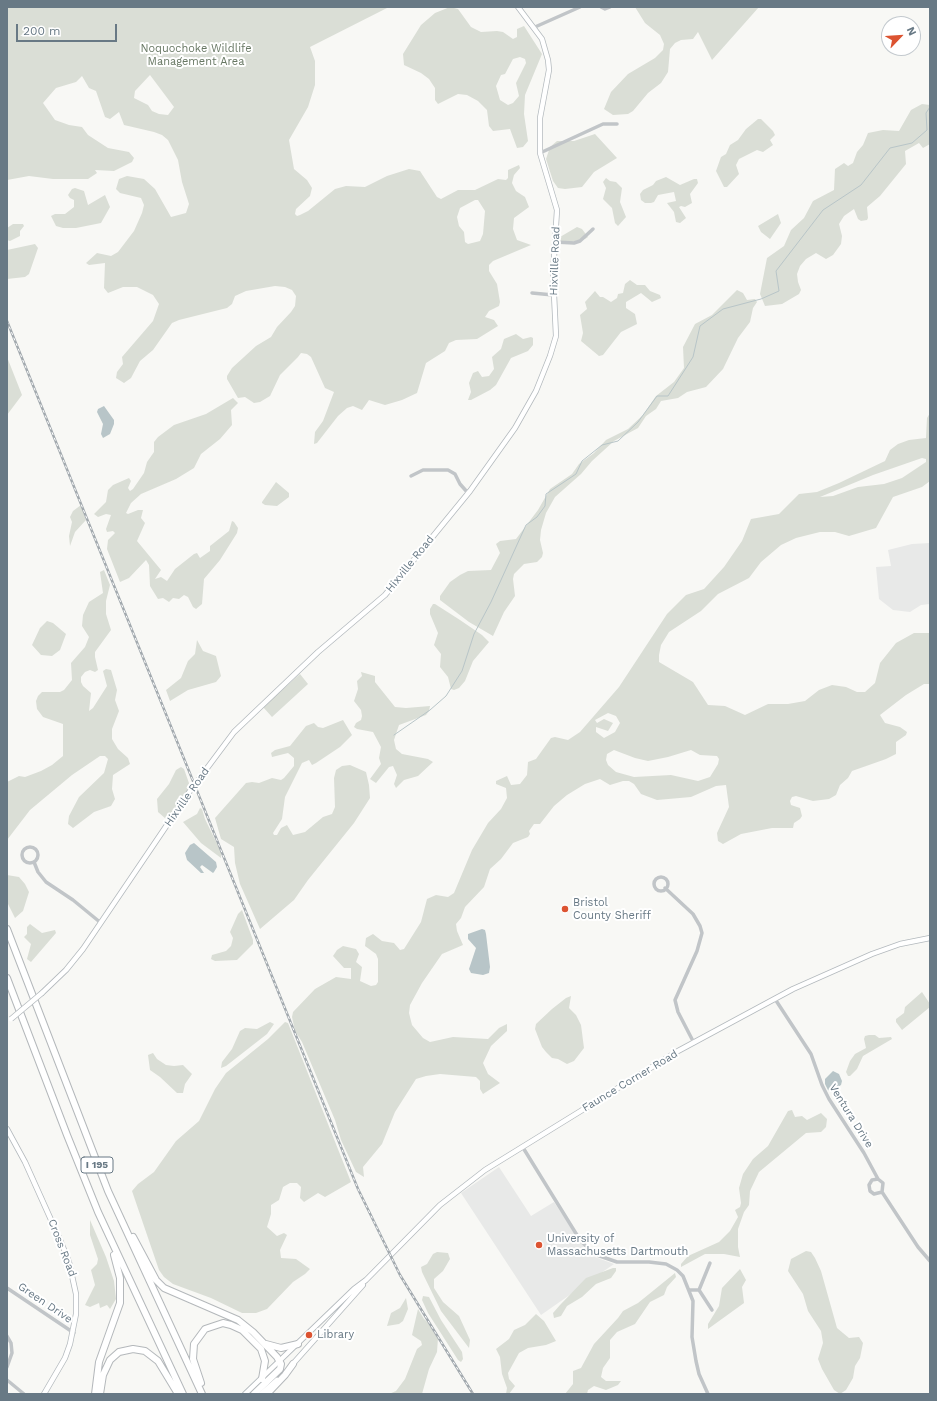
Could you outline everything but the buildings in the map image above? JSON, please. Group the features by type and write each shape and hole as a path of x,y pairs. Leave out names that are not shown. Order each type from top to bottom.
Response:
{"highway":[{"name":"I 195","path":"7,929 78,1116 115,1207 203,1394"},
{"name":"I 195","path":"7,978 67,1135 110,1238 183,1394"},
{"path":"115,1207 154,1276 164,1288 238,1320 264,1344 280,1362 280,1370 254,1394"},
{"path":"95,1394 97,1367 118,1314 121,1299 120,1278 110,1238"},
{"path":"203,1394 194,1363 193,1348 200,1334 215,1324 223,1323 235,1326 246,1334 259,1347 265,1361 262,1379"},
{"path":"264,1344 281,1348 298,1344"},
{"path":"100,1394 103,1374 110,1360 119,1352 133,1349 145,1351 158,1361 178,1394"},
{"path":"267,1394 293,1364"}],"street":[{"name":"Hixville Road","path":"9,1021 73,962 190,791 238,727 318,652 385,595 468,493 515,428 536,391 556,336 553,295 557,210 540,153 540,118 549,70 548,60 545,45 535,27 518,7"},
{"path":"535,27 580,7"},
{"path":"601,7 607,9 610,7"},
{"path":"540,153 603,124 618,124"},
{"path":"555,242 574,243 580,241 593,229"},
{"path":"532,293 553,295"},
{"path":"411,476 423,470 448,470 455,474 460,484 468,493"},
{"path":"27,848 32,848 37,852 37,857 34,862 28,862 23,858 23,853 27,848"},
{"path":"34,862 46,882 73,900 101,923"},
{"path":"665,888 693,914 697,919 702,933 697,951 675,1000 678,1012 694,1043"},
{"name":"Faunce Corner Road","path":"245,1394 366,1280 449,1197 476,1176 522,1146 694,1043 805,983 872,954 900,944 930,938"},
{"name":"Ventura Drive","path":"775,999 811,1054 824,1090 878,1179 884,1186 882,1192"},
{"name":"Cross Road","path":"7,1128 26,1162 69,1262 76,1294 74,1333 65,1358 44,1394"},
{"path":"522,1146 580,1240 589,1250 602,1258 617,1262 649,1262 666,1264 680,1272 690,1290 693,1306 694,1350 699,1374 708,1394"},
{"name":"Ventura Drive","path":"878,1179 870,1182 869,1190 874,1194 882,1192"},
{"name":"Ventura Drive","path":"882,1192 918,1247 930,1261"},
{"path":"699,1290 710,1263"},
{"name":"Faunce Corner Road","path":"261,1394 293,1364 366,1280"},
{"name":"Green Drive","path":"7,1288 74,1333"},
{"path":"690,1290 699,1290"},
{"path":"699,1290 712,1310"},
{"path":"330,1313 335,1317"},
{"path":"7,1336 11,1343 12,1353 7,1367"},
{"path":"7,1380 24,1394"}],"shaded area":[{"path":"104,406 114,420 114,424 110,434 103,438 101,434 103,424 97,412 98,409"},
{"path":"930,543 930,604 921,605 910,612 893,610 879,599 876,567 891,566 888,550 912,544"},
{"path":"194,843 216,862 217,867 213,873 202,865 200,867 204,873 201,873 187,860 185,853 190,845"},
{"path":"482,929 485,930 486,934 490,967 489,973 483,975 471,973 469,969 476,948 468,939 468,934"},
{"path":"833,1071 839,1074 842,1081 841,1085 831,1091 828,1090 825,1084 825,1079"},
{"name":"University of Massachusetts Dartmouth","path":"499,1167 531,1216 554,1202 586,1250 595,1257 614,1264 541,1315 461,1193"}],"green space":[{"name":"Noquochoke Wildlife Management Area","path":"7,7 389,7 310,47 315,61 315,85 308,107 289,140 294,169 307,180 312,188 310,196 296,209 295,214 297,216 308,211 335,189 346,186 365,187 387,176 409,169 420,171 437,197 441,199 458,190 475,190 498,179 506,180 508,178 508,170 519,165 520,168 514,175 512,183 516,191 525,197 529,207 514,218 513,229 517,240 531,245 493,261 489,265 489,271 497,284 500,302 499,306 489,311 485,317 494,320 498,326 477,339 456,340 449,343 445,351 426,363 417,393 402,400 385,405 369,400 362,410 353,406 347,408 338,416 317,443 314,444 315,432 323,421 334,392 325,388 311,357 307,354 301,353 280,375 270,396 260,402 254,403 245,397 238,398 227,379 227,376 232,368 256,346 271,337 277,327 295,306 296,296 292,290 285,287 275,286 246,291 235,296 232,304 227,308 172,323 153,350 140,361 131,378 124,383 116,378 117,372 123,364 122,357 153,321 159,304 153,295 137,287 123,287 108,293 104,288 105,263 89,265 86,263 97,253 111,256 118,252 134,231 142,213 144,205 141,198 120,193 116,189 119,179 127,176 144,179 155,189 171,217 186,213 189,204 182,182 178,160 168,140 162,135 154,132 124,125 119,112 110,119 105,117 96,91 89,88 82,76 76,82 56,88 43,103 55,120 69,125 82,127 88,135 108,148 129,152 134,158 132,162 114,171 95,170 97,173 88,179 53,179 29,176 7,180","holes":["150,75 174,107 168,115 159,114 152,111 148,105 134,98 135,91","475,200 478,200 485,211 483,234 480,241 468,244 465,242 464,232 459,226 457,217 460,208"]},
{"path":"450,7 458,9 471,27 481,32 503,32 513,39 517,37 517,29 524,26 542,54 525,95 524,114 528,141 523,147 517,148 510,129 493,131 489,126 487,110 478,101 467,95 458,94 438,104 435,100 435,88 429,79 421,73 404,65 403,54 421,25 435,13","holes":["520,57 525,59 526,63 516,83 519,96 513,103 508,105 500,100 496,86 501,75 505,74 513,59"]},
{"path":"635,7 759,7 712,60 698,32 693,39 681,40 675,43 670,49 668,72 661,83 648,93 633,111 628,114 613,115 604,109 611,92 628,74 655,58 663,50 664,44 660,35 645,23"},
{"path":"922,104 930,105 930,144 923,148 919,143 905,151 906,164 880,196 867,207 867,220 861,221 858,219 854,209 844,216 839,224 842,236 841,244 833,255 826,259 816,253 806,259 800,266 797,274 801,290 799,294 782,304 765,306 760,294 767,258 784,246 791,230 804,218 813,201 834,190 835,169 844,163 848,166 853,163 857,152 863,145 868,133 883,130 899,131 911,110"},
{"path":"758,119 761,119 773,131 775,135 770,140 773,145 763,152 757,150 739,159 736,165 739,174 727,187 724,187 716,171 721,157 726,154 730,145 738,140 746,129"},
{"path":"595,134 617,158 594,172 582,187 565,189 558,188 553,181 546,159 550,147 557,141 574,141"},
{"path":"666,177 680,185 697,179 698,183 690,194 692,203 685,207 679,207 686,218 680,223 676,222 674,212 667,203 676,201 674,192 658,195 654,202 651,203 645,203 641,200 640,194 643,190 653,185 656,181"},
{"path":"606,178 610,181 616,182 622,188 620,202 626,217 618,226 615,223 612,208 603,199 606,188 603,182"},
{"path":"75,188 84,191 88,205 105,195 110,207 101,223 76,228 63,228 56,226 51,216 55,214 65,214 74,207 74,200 68,195 72,189"},
{"path":"778,214 781,223 770,239 761,232 758,226"},
{"path":"13,224 23,224 24,226 20,231 20,236 10,241 7,240 7,228"},
{"path":"577,227 582,229 588,237 562,244 560,237"},
{"path":"35,244 38,248 29,274 25,277 7,279 7,250"},
{"path":"630,280 637,285 645,285 650,291 660,295 661,298 652,302 641,293 626,302 626,308 635,314 637,324 621,332 603,355 599,356 581,341 583,333 580,315 587,309 585,302 595,291 600,297 603,297 611,302 617,298 618,294 623,293 625,284"},
{"path":"737,290 743,293 747,300 755,299 757,302 753,308 750,322 738,338 723,369 706,387 687,392 678,398 661,401 656,409 646,416 638,428 614,441 592,461 581,474 555,497 546,513 541,530 540,540 543,553 542,557 537,562 524,564 514,574 513,579 515,596 504,612 493,636 469,622 440,600 440,596 450,582 460,575 468,571 491,570 500,553 496,544 500,541 516,539 538,510 550,489 572,474 579,464 594,453 606,440 628,429 643,415 656,396 674,382 684,368 683,347 695,324 712,315"},
{"path":"516,334 523,339 533,338 533,345 528,351 511,358 496,385 490,390 471,400 468,400 471,392 469,383 473,373 478,371 482,377 489,376 494,369 492,357 501,349 504,339"},
{"path":"7,357 22,395 7,415"},
{"path":"233,398 238,403 231,410 232,425 220,439 201,454 194,468 176,479 141,494 131,503 126,513 128,514 138,510 143,510 141,518 145,523 137,541 161,570 155,579 161,577 167,581 175,569 194,554 197,553 200,558 210,551 210,546 229,531 232,521 234,522 238,528 237,533 220,560 204,579 202,604 196,609 193,607 188,597 184,595 179,599 173,598 169,602 163,598 158,599 150,586 149,565 146,560 129,578 120,582 107,549 108,540 115,533 113,531 107,532 106,529 111,515 106,514 98,517 94,514 106,502 108,490 113,485 129,478 131,481 128,488 130,491 133,489 144,473 147,462 154,452 154,442 158,437 174,425 206,414"},
{"path":"930,413 930,481 922,487 893,497 876,528 849,536 835,532 820,532 796,538 781,545 761,562 749,578 718,594 701,611 669,632 661,645 659,655 659,662 693,682 708,705 725,706 745,715 768,704 788,704 805,701 819,690 832,685 846,687 857,692 865,692 875,683 880,663 896,643 914,633 930,633 930,684 924,684 906,695 880,715 885,723 900,727 907,732 906,735 896,742 896,754 852,771 848,778 840,785 836,795 829,799 813,801 796,796 792,797 790,801 791,805 800,808 802,816 794,823 793,828 772,828 741,834 723,844 718,841 717,833 729,807 726,785 716,786 691,797 657,800 641,794 634,784 629,781 623,781 610,785 600,779 585,784 567,795 554,806 540,824 534,824 529,831 530,834 528,837 513,843 501,859 490,869 484,887 465,907 461,918 456,924 457,931 463,945 442,954 422,983 410,1005 409,1013 412,1025 423,1038 430,1042 453,1037 488,1039 499,1028 507,1024 507,1031 491,1046 483,1063 488,1074 500,1083 483,1094 480,1089 480,1081 476,1077 440,1074 416,1079 395,1112 382,1144 363,1167 364,1177 356,1172 341,1140 335,1120 302,1042 295,1031 292,1017 293,1012 315,989 336,977 351,979 351,968 344,968 333,956 337,950 343,946 356,949 359,954 356,962 362,967 360,981 371,986 376,985 378,982 378,959 376,954 365,946 366,938 373,934 382,941 394,943 400,950 404,949 421,922 427,899 436,895 448,897 454,893 472,850 488,823 501,809 507,798 506,788 496,784 496,781 507,776 511,785 520,784 527,775 528,762 536,759 551,738 555,737 568,740 580,732 619,687 667,614 686,595 704,589 724,567 742,541 751,519 779,514 799,494 817,492 839,483 885,461 890,450 898,444 909,440 926,438 927,418","holes":["922,458 926,459 926,462 902,478 884,484 858,487 833,496 820,497 873,475","608,713 616,716 620,723 615,732 604,738 596,732 596,727 608,731 613,723 604,719 597,723 595,720","614,750 648,761 691,750 700,755 717,756 719,759 718,764 710,777 698,781 671,775 634,777 616,772 608,765 606,760 607,754"]},
{"path":"276,482 289,493 289,497 277,506 265,505 262,502"},
{"path":"81,505 86,520 75,532 70,546 69,536 72,522 70,517 73,511"},
{"path":"104,570 110,585 106,601 106,614 111,630 95,652 98,670 95,672 90,670 85,672 81,677 81,682 83,686 91,693 89,711 93,708 107,686 103,671 106,669 111,670 117,690 115,700 119,711 112,729 112,739 118,749 128,758 130,764 113,775 112,789 115,799 111,806 94,812 73,828 68,824 69,816 79,797 104,773 108,759 105,756 100,756 72,775 30,810 7,840 7,782 19,776 25,777 41,771 52,765 63,756 63,724 43,717 37,709 36,701 42,692 60,692 64,690 72,680 71,663 85,647 89,637 82,626 83,615 89,602 103,593 100,572"},
{"path":"433,604 460,620 482,635 489,642 473,661 465,681 459,688 454,690 451,689 448,677 440,667 441,654 434,645 438,633 430,614 430,609"},
{"path":"47,621 53,623 66,634 60,650 52,656 41,655 32,645 40,628"},
{"path":"197,640 203,651 216,656 221,676 216,682 188,690 170,701 166,690 181,678 188,661 195,654"},
{"path":"361,672 375,676 375,682 395,707 406,708 430,706 426,715 399,725 394,740 396,749 402,754 428,759 433,762 418,776 404,780 396,788 394,784 397,775 393,766 389,767 376,783 370,779 381,764 379,758 381,747 373,732 354,727 356,723 361,720 362,716 361,710 354,701 358,689 357,681 362,676"},
{"path":"300,674 308,684 272,717 263,707"},
{"path":"343,720 352,735 340,747 316,763 312,765 309,760 302,763 285,797 282,819 273,833 274,835 277,835 281,828 287,825 293,835 305,832 323,817 332,814 335,807 334,778 336,770 342,766 350,765 366,772 370,798 354,823 308,880 294,900 260,929 240,884 235,863 234,847 221,839 215,818 246,783 259,783 272,778 281,780 284,778 294,766 294,758 288,753 272,757 271,753 275,750 290,746 306,726 314,723 318,727 323,728"},
{"path":"181,767 184,769 190,786 171,816 166,819 158,812 157,799 169,784 176,770"},
{"path":"200,808 202,809 205,819 221,852 221,858 201,843 183,822 197,814"},
{"path":"7,875 19,877 29,892 23,911 15,918 7,902"},
{"path":"242,910 253,940 253,944 237,960 215,961 211,959 212,955 226,951 231,946 233,938 230,932 238,914"},
{"path":"30,924 42,933 55,930 56,933 31,962 27,959 31,944 24,937 27,934 27,927"},
{"path":"922,992 930,1004 930,1007 902,1030 896,1022 896,1019 904,1013 905,1007"},
{"path":"571,996 569,1008 576,1015 581,1025 584,1048 574,1061 567,1064 558,1059 552,1058 546,1052 542,1047 535,1029 536,1024 552,1009"},
{"path":"270,1022 274,1024 267,1034 226,1066 221,1068 222,1062 232,1049 240,1031 245,1028 257,1029"},
{"path":"285,1022 288,1023 351,1182 325,1197 318,1193 304,1202 300,1198 301,1187 297,1183 290,1183 283,1187 279,1200 271,1205 271,1214 267,1227 277,1236 284,1233 287,1235 280,1250 281,1258 296,1259 310,1269 293,1282 267,1309 256,1313 242,1313 211,1298 173,1284 164,1277 159,1270 132,1191 138,1184 154,1172 176,1141 199,1121 215,1089 226,1073 268,1039"},
{"path":"875,1035 879,1038 891,1037 892,1039 863,1056 857,1069 850,1076 848,1076 846,1072 850,1061 855,1054 866,1048 864,1039 865,1036"},
{"path":"153,1053 157,1059 166,1065 183,1065 192,1074 185,1084 183,1093 177,1093 150,1070 148,1055"},
{"path":"792,1110 795,1117 802,1116 807,1120 821,1113 827,1119 826,1127 821,1132 806,1133 759,1172 750,1191 749,1205 744,1212 738,1229 738,1247 740,1257 724,1254 705,1254 681,1267 681,1264 688,1256 719,1242 730,1231 738,1217 735,1210 740,1207 741,1203 739,1188 743,1174 753,1159 768,1146 788,1111"},
{"path":"90,1220 106,1257 114,1281 116,1299 110,1309 107,1305 100,1308 99,1303 90,1307 85,1305 95,1285 91,1270 97,1264 98,1259 90,1235"},
{"path":"806,1251 811,1252 821,1271 837,1328 849,1338 859,1337 863,1343 860,1358 855,1366 853,1378 846,1390 840,1394 834,1390 818,1359 823,1343 821,1331 808,1311 803,1294 788,1271 791,1259"},
{"path":"437,1252 448,1253 450,1259 443,1271 434,1279 434,1288 443,1302 459,1316 470,1340 469,1348 441,1311 422,1272 421,1267 427,1264 433,1254"},
{"path":"616,1268 616,1271 611,1278 596,1284 582,1297 567,1306 561,1316 554,1318 553,1313 586,1278"},
{"path":"740,1269 746,1280 742,1287 744,1303 708,1329 708,1324 719,1306 722,1288"},
{"path":"675,1273 676,1277 667,1287 664,1295 650,1302 635,1324 617,1332 610,1340 610,1358 603,1368 601,1377 606,1381 621,1381 618,1385 606,1390 594,1386 588,1390 587,1394 565,1394 573,1384 573,1371 581,1368 594,1344 623,1311 638,1303"},
{"path":"423,1296 429,1297 441,1320 462,1352 463,1359 461,1362 458,1360 428,1313 422,1300"},
{"path":"406,1298 408,1309 403,1321 399,1324 387,1326 391,1313 400,1308"},
{"path":"418,1309 424,1319 433,1327 438,1338 437,1352 429,1369 422,1394 389,1394 396,1391 405,1379 417,1349 422,1345 421,1341 412,1335"},
{"path":"536,1314 544,1321 556,1341 546,1345 528,1348 519,1353 508,1373 509,1379 515,1386 509,1394 506,1394 507,1388 502,1374 500,1357 496,1349 509,1339 514,1330 525,1325"}],"waterway":[{"path":"394,735 430,710 446,696 462,671 474,634 491,602 526,525 537,517 545,506 546,494 576,474 582,461 602,445 618,441 638,422 657,396 668,396 693,357 700,326 723,309 761,299 779,291 776,271 823,210 861,185 890,148 912,143 927,130 926,113 930,107"}],"railway":[{"path":"7,321 358,1189 400,1275 473,1394"}],"place":[{"name":"Bristol County Sheriff","path":"565,909"},
{"name":"University of Massachusetts Dartmouth","path":"539,1245"},
{"name":"Library","path":"309,1335"}]}
